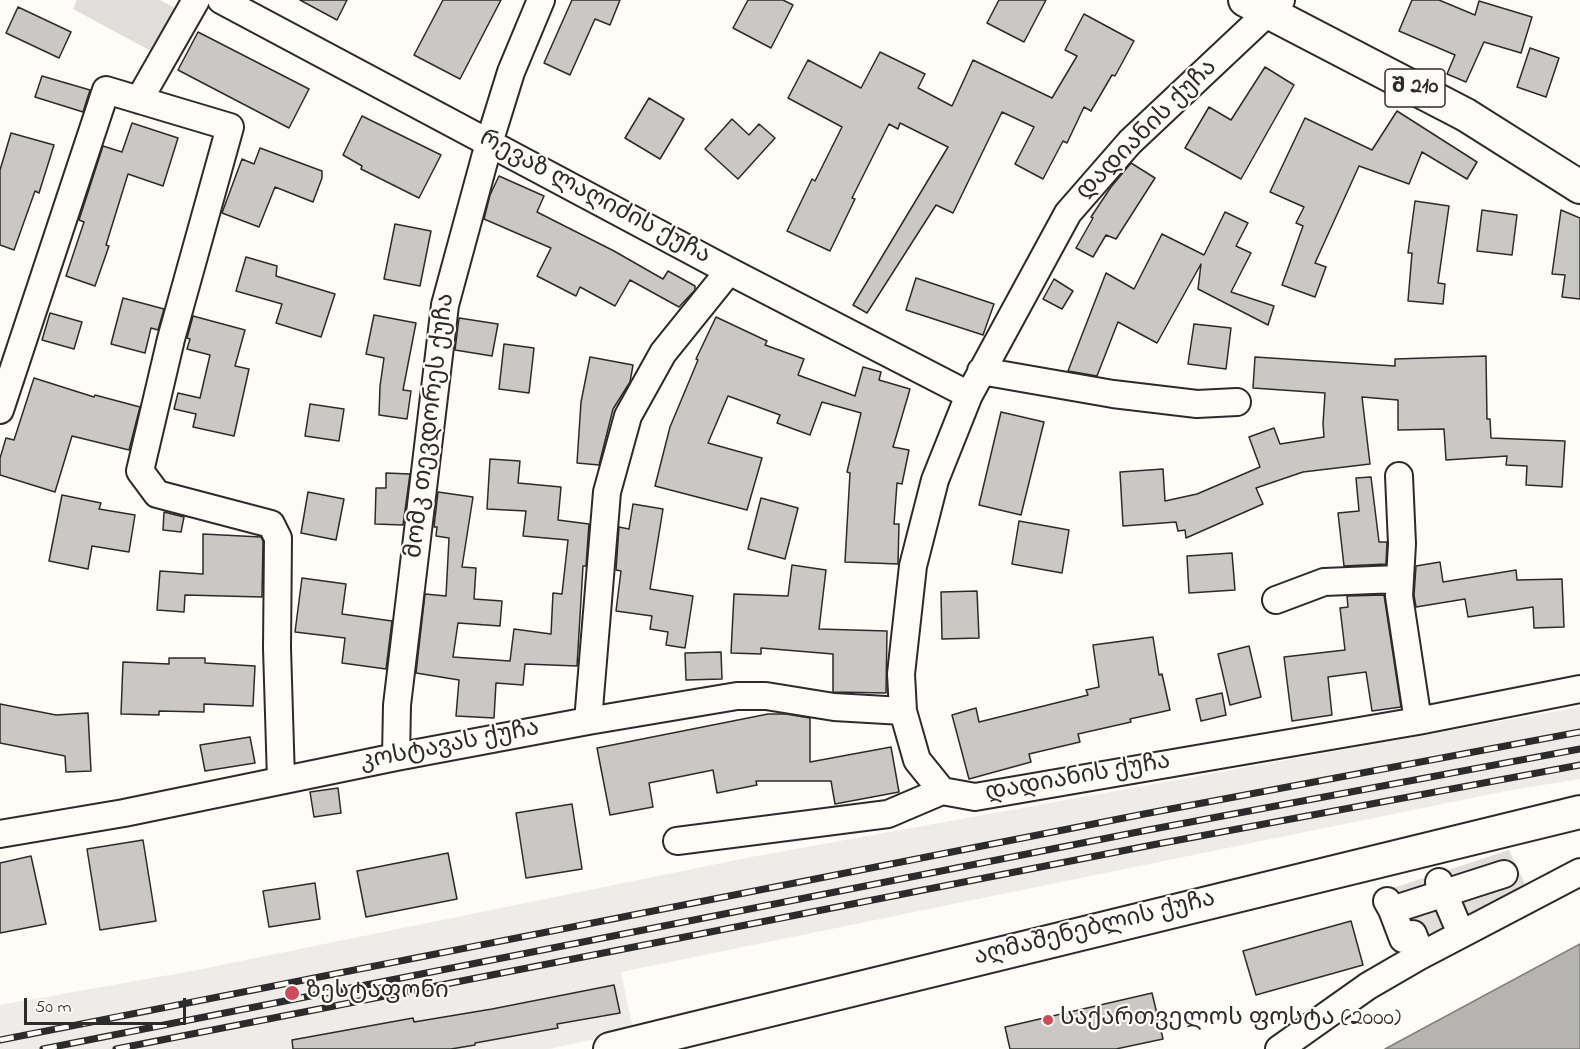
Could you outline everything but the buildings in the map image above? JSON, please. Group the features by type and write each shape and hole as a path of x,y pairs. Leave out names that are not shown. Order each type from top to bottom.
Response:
{"main road":[{"name":"შ 210","path":"1265,4 1466,115 1580,187"},
{"name":"აღმაშენებლის ქუჩა","path":"610,1049 690,1039 1580,812"}],"street":[{"path":"139,100 196,0"},
{"name":"რევაზ ლაღიძის ქუჩა","path":"221,0 729,271 969,395"},
{"name":"მომკ თევდორეს ქუჩა","path":"396,757 397,705 445,305 489,143 511,72 540,0"},
{"name":"დადიანის ქუჩა","path":"1265,4 1130,142 1068,213 969,395 936,480 914,566 901,674 903,711 917,759 942,791 975,797 1418,720 1580,689"},
{"path":"0,410 106,90 230,127 171,339 140,471 157,494 271,524 278,538 277,648 281,780"},
{"path":"588,721 608,492 628,416 663,353 729,271"},
{"path":"981,371 1113,394 1197,404 1237,402"},
{"path":"1399,476 1402,544 1398,579 1399,596 1418,720"},
{"path":"1276,600 1324,582 1398,579"},
{"name":"კოსტავას ქუჩა","path":"0,834 124,813 396,757 588,721 737,696 766,696 834,707 903,711"},
{"path":"677,841 888,814 942,791"},
{"path":"1279,1049 1378,980 1580,872"},
{"path":"1417,944 1413,934 1403,939 1389,905 1441,888 1504,874"},
{"path":"1441,888 1456,922"}],"shaded area":[{"path":"77,0 160,0 175,8 151,51 73,9"},
{"path":"1580,707 1580,779 1506,791 621,972 633,1030 550,1049 0,1049 0,1005 192,971 751,857"},
{"path":"1509,850 1525,884 1402,952 1372,895"},
{"path":"1580,944 1580,1049 1385,1049"}],"railway":[{"path":"0,1040 1144,814 1580,732"},
{"path":"43,1049 1148,830 1580,749"},
{"path":"116,1049 1152,845 1580,765"}],"place":[{"name":"ზესტაფონი","path":"292,993"},
{"name":"საქართველოს ფოსტა (2000)","path":"1048,1020"}]}
